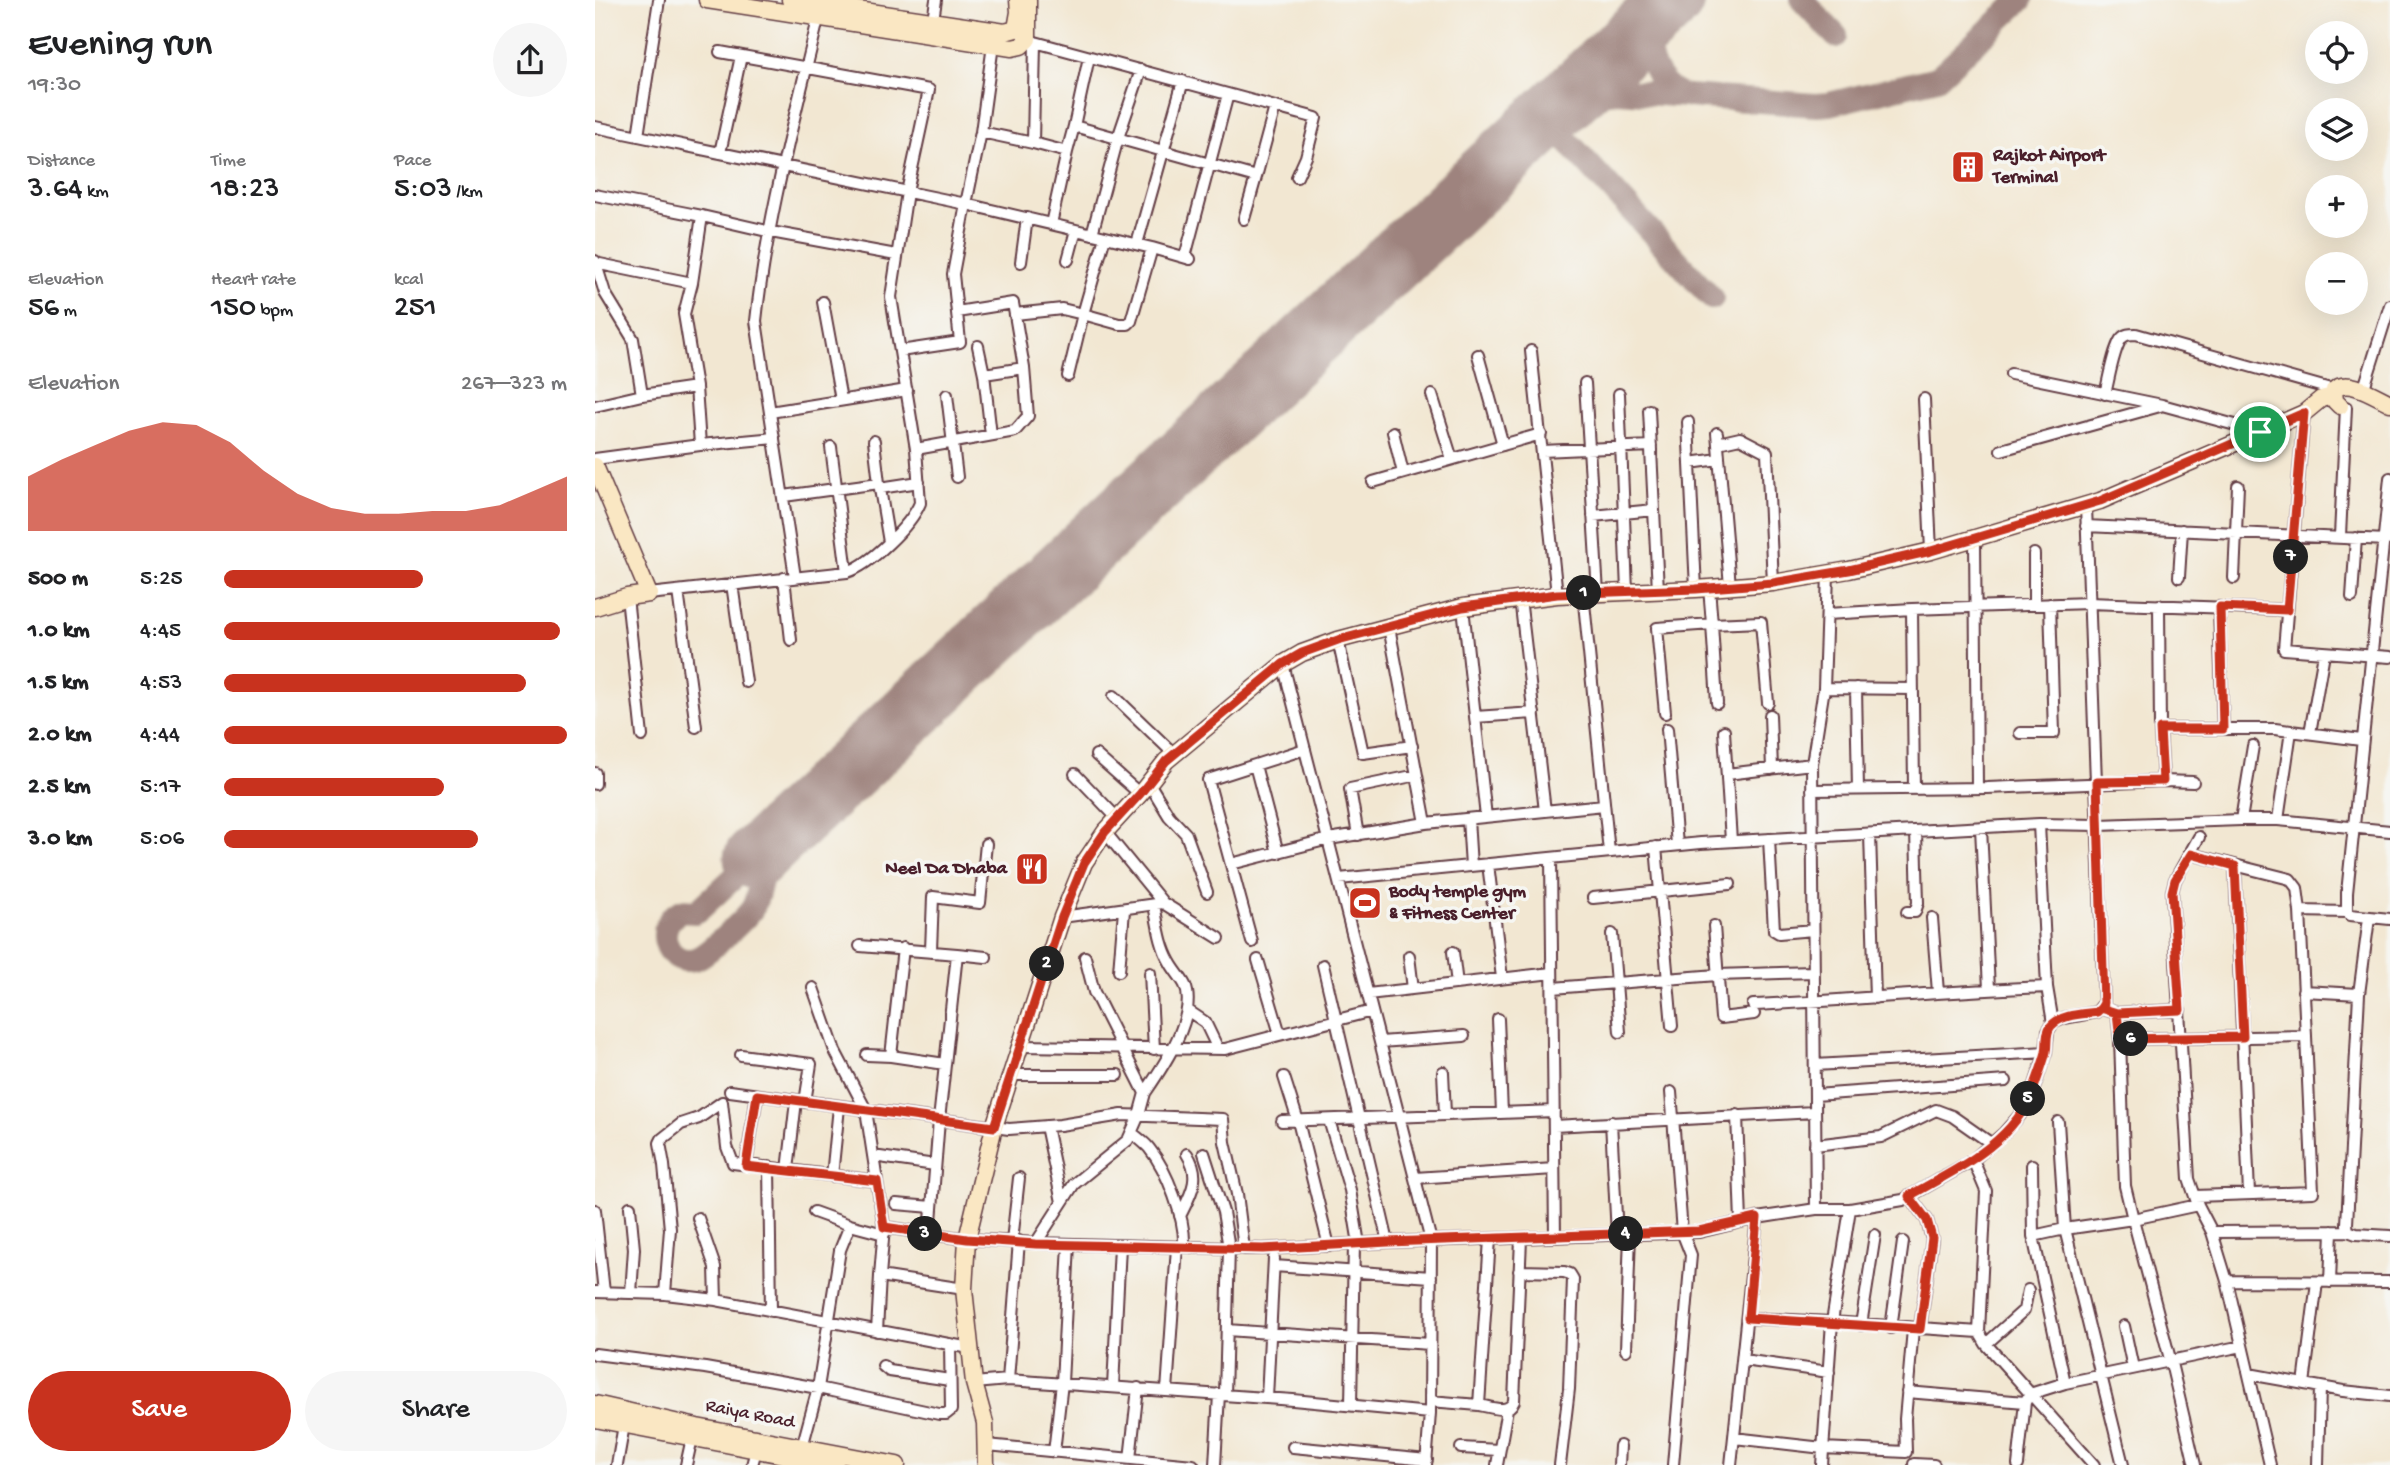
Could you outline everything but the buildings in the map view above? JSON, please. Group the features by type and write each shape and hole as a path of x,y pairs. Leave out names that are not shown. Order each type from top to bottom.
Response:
{"street":[{"path":"638,136 659,0"},
{"path":"790,0 820,12 864,6 1005,32 1316,118 1306,157 1297,177"},
{"path":"933,20 936,0"},
{"path":"716,1 820,12 1011,48 1021,46 1026,37 1018,0"},
{"path":"1028,0 1026,37 1033,143"},
{"path":"790,640 784,496 756,321 783,166 820,12"},
{"path":"900,351 960,342 953,274 981,132 993,46"},
{"path":"595,607 627,597 847,572 864,565 889,542 921,503 916,449 891,306 896,255 907,192 929,90 720,52"},
{"path":"720,153 741,56"},
{"path":"1051,224 1089,57"},
{"path":"1091,234 1118,138 1141,70"},
{"path":"1137,244 1183,81"},
{"path":"595,127 965,204 1187,258 1228,94"},
{"path":"1244,219 1275,107"},
{"path":"1074,126 1256,177"},
{"path":"981,132 1067,152"},
{"path":"595,195 896,255"},
{"path":"700,444 696,387 684,323 702,216"},
{"path":"1021,262 1027,219"},
{"path":"1067,260 1076,230"},
{"path":"1068,376 1105,237"},
{"path":"1015,314 1062,309 1128,324 1152,248"},
{"path":"642,395 633,339 604,293 595,263 692,284"},
{"path":"823,302 841,400"},
{"path":"916,449 1015,430 1028,416 1024,368 1013,303 957,312"},
{"path":"2340,536 2347,397 2390,305"},
{"path":"2105,394 2122,338 2128,334 2136,334 2211,354 2347,397 2390,403"},
{"path":"978,346 991,435"},
{"path":"1531,351 1557,594"},
{"path":"1478,355 1503,445"},
{"path":"984,374 1024,368"},
{"path":"2011,374 2162,405 2260,432"},
{"path":"1585,383 1593,516 1590,593 1609,852"},
{"path":"595,406 642,395 696,387"},
{"path":"770,412 907,390"},
{"path":"1619,394 1627,591"},
{"path":"947,395 957,477"},
{"path":"1432,395 1452,459"},
{"path":"986,1465 985,1423 974,1383 964,1289 967,1239 994,1127 1062,917 1079,874 1105,832 1174,754 1283,664 1302,653 1338,640 1463,607 1557,594 1702,589 1773,583 1931,551 2085,506 2347,397"},
{"path":"1924,399 1931,551"},
{"path":"2001,450 2162,405"},
{"path":"1649,410 1658,590"},
{"path":"2306,412 2292,534 2284,649 2390,657"},
{"path":"1688,422 1702,589 1712,624 1717,703"},
{"path":"1392,432 1403,473"},
{"path":"1373,482 1541,434"},
{"path":"595,459 700,444 774,438"},
{"path":"1730,586 1717,438 1740,438 1767,452 1773,583"},
{"path":"874,441 889,542"},
{"path":"1542,451 1651,446"},
{"path":"831,447 847,572"},
{"path":"1690,463 1719,459"},
{"path":"595,466 649,594"},
{"path":"2347,912 2352,827 2370,656 2385,571 2390,478"},
{"path":"784,496 919,481"},
{"path":"2234,578 2238,486"},
{"path":"814,1212 850,1224 884,1231 967,1239 1036,1244 1275,1249 1388,1242 1699,1231 1816,1209 1850,1209 1903,1200 1973,1160 2004,1133 2019,1115 2033,1091 2046,1052 2048,1031 2053,1023 2064,1018 2097,1012 2104,1003 2085,506"},
{"path":"1593,516 1654,510"},
{"path":"2086,526 2386,540"},
{"path":"2179,577 2182,530"},
{"path":"1975,538 1977,788"},
{"path":"2352,597 2356,538"},
{"path":"2034,554 2034,605"},
{"path":"1816,1209 1812,764 1824,688 1828,574"},
{"path":"732,584 746,682"},
{"path":"678,591 696,727"},
{"path":"627,597 642,736"},
{"path":"1520,598 1545,811"},
{"path":"1827,614 2089,603 2287,610"},
{"path":"2020,733 2054,733 2050,604"},
{"path":"2159,605 2163,781"},
{"path":"1463,607 1486,817"},
{"path":"2220,607 2223,729"},
{"path":"1912,609 1914,789"},
{"path":"1665,713 1657,628 1761,622 1768,703"},
{"path":"1389,627 1426,823"},
{"path":"1338,640 1363,753 1412,746"},
{"path":"2310,733 2324,653"},
{"path":"1283,664 1431,1241 1427,1462 1293,1447"},
{"path":"1824,688 1913,689"},
{"path":"1856,688 1858,789"},
{"path":"1114,696 1174,754"},
{"path":"1475,717 1534,713"},
{"path":"1770,715 1772,769"},
{"path":"1667,729 1677,845"},
{"path":"2160,729 2291,731 2361,740"},
{"path":"1724,731 1731,841"},
{"path":"2279,820 2291,731"},
{"path":"2241,820 2253,746"},
{"path":"1252,942 1208,780 1305,749"},
{"path":"1096,755 1145,788 1186,834 1207,892"},
{"path":"1727,774 1812,764"},
{"path":"1255,765 1278,853"},
{"path":"595,773 595,784"},
{"path":"1075,774 1118,818"},
{"path":"1357,835 1350,789 1417,775"},
{"path":"1812,790 2193,782"},
{"path":"1231,864 1329,839 1426,823 1604,804"},
{"path":"1468,819 1471,866"},
{"path":"1339,879 1677,845 2039,824 2279,820 2390,831"},
{"path":"2039,824 2047,987 2053,1023"},
{"path":"1981,828 1989,989"},
{"path":"1907,912 1915,912 1918,903 1916,831"},
{"path":"1105,832 1159,904 1219,938"},
{"path":"1870,834 1875,998"},
{"path":"2199,838 2175,880 2172,892 2189,1179 2212,1232 2227,1281 2270,1465"},
{"path":"1769,839 1774,930 1779,933 1813,930"},
{"path":"930,950 933,897 980,903 986,844"},
{"path":"1656,847 1672,1026"},
{"path":"2033,1236 2133,1219 2197,1200 2249,1194 2313,1192 2297,888 2290,879 2191,854"},
{"path":"1552,858 1555,1237"},
{"path":"1488,864 1502,978"},
{"path":"2235,866 2249,1194"},
{"path":"1593,898 1730,884"},
{"path":"1062,917 1159,904"},
{"path":"1036,1244 1074,1184 1128,1140 1145,1093 1173,1049 1187,1010 1185,985 1168,959 1160,933 1159,904"},
{"path":"1119,971 1124,910"},
{"path":"2300,911 2347,912 2350,915 2390,919"},
{"path":"1932,918 1938,992"},
{"path":"2349,1231 2347,1210 2360,995 2369,918"},
{"path":"1714,926 1721,1018 1753,1010 1815,1002 2047,987"},
{"path":"1612,934 1620,1032"},
{"path":"860,946 930,950 986,957"},
{"path":"891,1056 903,948"},
{"path":"1453,952 1457,984"},
{"path":"930,1234 957,954"},
{"path":"1409,956 1413,989"},
{"path":"1085,957 1094,992 1145,1093"},
{"path":"1258,960 1280,1034"},
{"path":"1323,965 1388,1242"},
{"path":"1552,988 1717,975 1814,972"},
{"path":"1150,973 1154,1049"},
{"path":"1368,994 1552,973"},
{"path":"813,988 835,1051 866,1110 884,1231 877,1331"},
{"path":"2303,990 2360,995"},
{"path":"2101,1008 2117,1013 2180,1010"},
{"path":"1187,1010 1205,1021 1218,1049"},
{"path":"1020,1046 1218,1049 1372,1011"},
{"path":"2117,1013 2125,1186 2195,1465"},
{"path":"1498,1019 1502,1113"},
{"path":"1380,1042 1464,1036"},
{"path":"2120,1039 2306,1036"},
{"path":"1815,1065 2046,1052"},
{"path":"741,1055 810,1064 800,1101 788,1170"},
{"path":"867,1055 945,1064"},
{"path":"1443,1072 1445,1114"},
{"path":"1010,1075 1118,1075"},
{"path":"1284,1077 1298,1121 1329,1245"},
{"path":"1815,1095 2006,1081"},
{"path":"730,1091 1009,1129 1122,1115 1223,1118 1244,1249"},
{"path":"1671,1092 1682,1232 1691,1255 1673,1465"},
{"path":"746,1166 757,1095"},
{"path":"665,1294 670,1229 661,1139 681,1124 699,1118 722,1102 730,1159 737,1165 877,1181"},
{"path":"832,1176 839,1107"},
{"path":"1815,1145 1881,1137 1936,1110 1952,1116 1992,1144"},
{"path":"1282,1121 1553,1111"},
{"path":"1554,1125 1814,1112"},
{"path":"1737,1115 1741,1222"},
{"path":"1329,1120 1350,1190 1357,1244 1351,1405"},
{"path":"1611,1122 1618,1235"},
{"path":"2059,1122 2065,1230 2123,1465"},
{"path":"1046,1126 1062,1202"},
{"path":"1132,1133 1149,1148 1159,1165 1185,1234 1180,1247 1167,1391"},
{"path":"1204,1153 1223,1212 1229,1248 1227,1330 1215,1465"},
{"path":"1180,1216 1194,1182 1194,1165 1187,1154"},
{"path":"873,1156 935,1164"},
{"path":"1973,1160 1986,1191 1979,1332 2027,1398 2094,1465"},
{"path":"2032,1165 2033,1236 2065,1383"},
{"path":"769,1167 771,1311"},
{"path":"1415,1178 1554,1169"},
{"path":"1008,1380 1019,1178"},
{"path":"1909,1196 1927,1220 1932,1238 1907,1392 1906,1452 1914,1464 1934,1465"},
{"path":"896,1204 932,1208"},
{"path":"630,1207 634,1249 631,1293"},
{"path":"1822,1465 1832,1322 1850,1209"},
{"path":"595,1210 600,1292 665,1294 716,1300 970,1348"},
{"path":"1731,1465 1757,1218"},
{"path":"698,1219 715,1267 716,1300"},
{"path":"801,1452 818,1388 840,1250 850,1224"},
{"path":"2330,1282 2332,1231"},
{"path":"2212,1232 2349,1231 2356,1234 2390,1236"},
{"path":"1626,1350 1630,1234"},
{"path":"1861,1325 1875,1235"},
{"path":"1479,1405 1490,1239"},
{"path":"1497,1465 1507,1409 1514,1401 1521,1239"},
{"path":"1891,1328 1903,1242"},
{"path":"1054,1452 1062,1383 1069,1244"},
{"path":"1113,1387 1120,1246"},
{"path":"1267,1398 1275,1249"},
{"path":"1274,1266 1431,1277"},
{"path":"1519,1270 1564,1272 1570,1274 1573,1279 1569,1389 1560,1465"},
{"path":"880,1276 964,1289"},
{"path":"2227,1281 2390,1282"},
{"path":"2304,1384 2317,1282"},
{"path":"1986,1344 2024,1310 2028,1290"},
{"path":"1748,1318 1979,1332"},
{"path":"2124,1326 2133,1368"},
{"path":"1227,1330 1430,1344"},
{"path":"595,1354 705,1367 818,1388 939,1415 951,1410 950,1344"},
{"path":"1907,1392 2027,1398 2065,1383 2242,1346"},
{"path":"1743,1360 1829,1372"},
{"path":"883,1366 889,1371 950,1380"},
{"path":"2249,1374 2390,1396"},
{"path":"974,1383 1008,1380 1351,1405 1479,1405 1507,1409"},
{"path":"2318,1465 2320,1387"},
{"path":"1130,1459 1138,1388"},
{"path":"2018,1465 2027,1398"},
{"name":"Raiya Road","path":"595,1404 801,1452 897,1465"},
{"name":"Raiya Road","path":"595,1419 692,1438 754,1457 801,1452 824,1464"},
{"path":"617,1465 625,1425"},
{"path":"686,1465 692,1438"},
{"path":"1734,1438 1823,1448 1906,1452"},
{"path":"987,1445 1193,1465"},
{"path":"1619,1465 1620,1446"},
{"path":"1461,1448 1499,1450"}],"taxiway":[{"path":"1802,0 1836,36"},
{"path":"1561,104 1582,95 1617,91 1829,104 1937,78 2021,0"},
{"path":"1661,11 1650,30 1648,40 1651,59 1659,77 1680,95"},
{"path":"1546,118 1712,298"},
{"path":"755,858 699,910 682,911 673,917 665,934 666,942 676,957 695,959 725,937 748,914 757,897 768,845"}],"runway":[{"path":"755,858 1673,0"}],"place":[{"name":"Rajkot Airport Terminal","path":"1968,167"},
{"name":"Neel Da Dhaba","path":"1032,869"},
{"name":"Body temple gym & Fitness Center","path":"1365,903"}],"route":[{"path":"2260,432 2100,501 1931,551 1849,570 1773,583 1520,598 1463,607 1338,640 1302,653 1283,664 1166,761 1105,832 1084,863 1062,917 994,1127 757,1095 746,1166 877,1181 884,1227 967,1239 1036,1244 1263,1249 1699,1231 1757,1218 1748,1318 1920,1329 1932,1238 1927,1220 1909,1196 1973,1160 2004,1133 2019,1115 2033,1091 2046,1052 2048,1031 2053,1023 2064,1018 2097,1012 2101,1008 2117,1013 2180,1010 2172,892 2175,880 2191,854 2235,866 2243,1037 2120,1039 2117,1013 2101,1008 2104,1003 2097,782 2163,781 2160,729 2223,729 2220,607 2287,610 2304,413 2260,432"}]}
